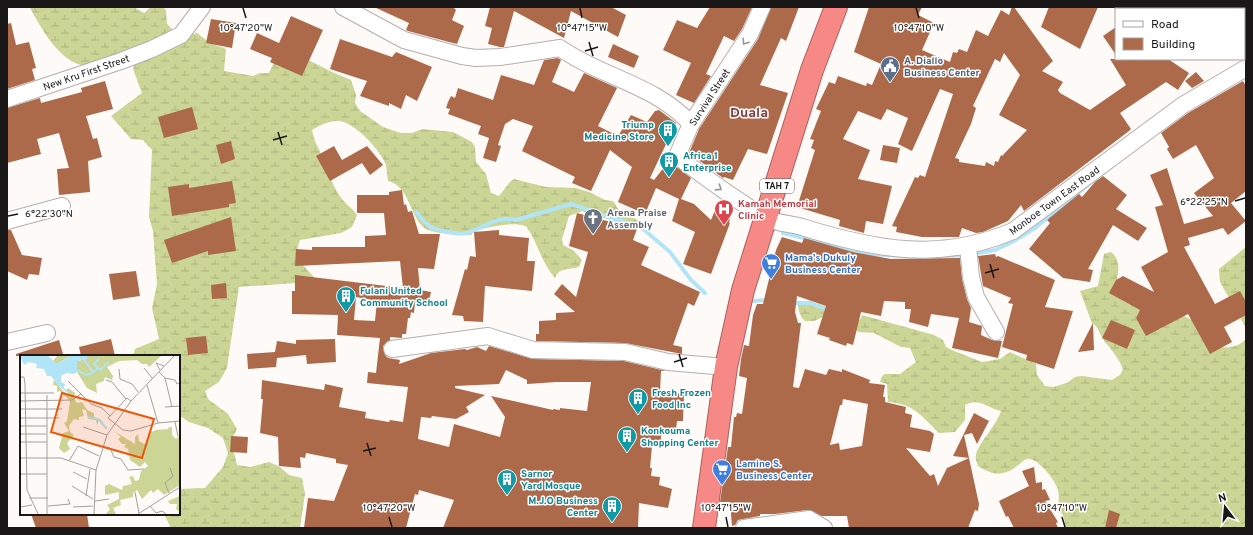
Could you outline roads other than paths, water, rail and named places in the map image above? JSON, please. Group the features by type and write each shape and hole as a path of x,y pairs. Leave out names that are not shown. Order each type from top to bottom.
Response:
{"highway":[{"name":"TAH 7","path":"704,528 726,367 743,290 767,219 812,70 836,7"}],"street":[{"name":"New Kru First Street","path":"7,99 121,62 158,46 181,35 202,7"},
{"path":"343,7 404,40 462,56 476,58 500,57 560,48 578,61 637,86 666,102 681,113 691,124"},
{"name":"Survival Street","path":"762,7 750,34 691,124 677,156 712,183 767,219"},
{"name":"Monboe Town East Road","path":"767,219 846,241 872,246 909,250 968,247 988,242 1012,231 1183,106 1246,68"},
{"path":"7,221 62,206"},
{"path":"968,247 971,277 976,297 996,332"},
{"path":"7,342 47,333"},
{"path":"392,349 488,336 533,350 625,352 668,362 726,367"},
{"path":"744,528 809,519 824,528"}],"waterway":[{"path":"972,254 995,250 1035,228 1099,176"},
{"path":"416,212 432,228 447,232 466,233 503,219 516,220 571,204 642,228 670,252 691,280 705,293"},
{"path":"783,233 871,254 920,257"},
{"path":"933,257 966,255"},
{"path":"753,301 768,300"},
{"path":"792,303 810,303 825,309"}],"place":[{"name":"A. Diallo Business Center","path":"890,83"},
{"name":"Triump Medicine Store","path":"668,147"},
{"name":"Africa 1 Enterprise","path":"669,178"},
{"name":"Kamah Memorial Clinic","path":"724,226"},
{"name":"Arena Praise Assembly","path":"593,235"},
{"name":"Mama's Dukuly Business Center","path":"771,280"},
{"name":"Fulani United Community School","path":"346,313"},
{"name":"Fresh Frozen Food Inc","path":"638,415"},
{"name":"Konkouma Shopping Center","path":"627,453"},
{"name":"Lamine S. Business Center","path":"722,486"},
{"name":"Sarnor Yard Mosque","path":"507,496"},
{"name":"M.J.O Business Center","path":"612,523"}],"district":[{"name":"Duala","path":"749,112"}]}
